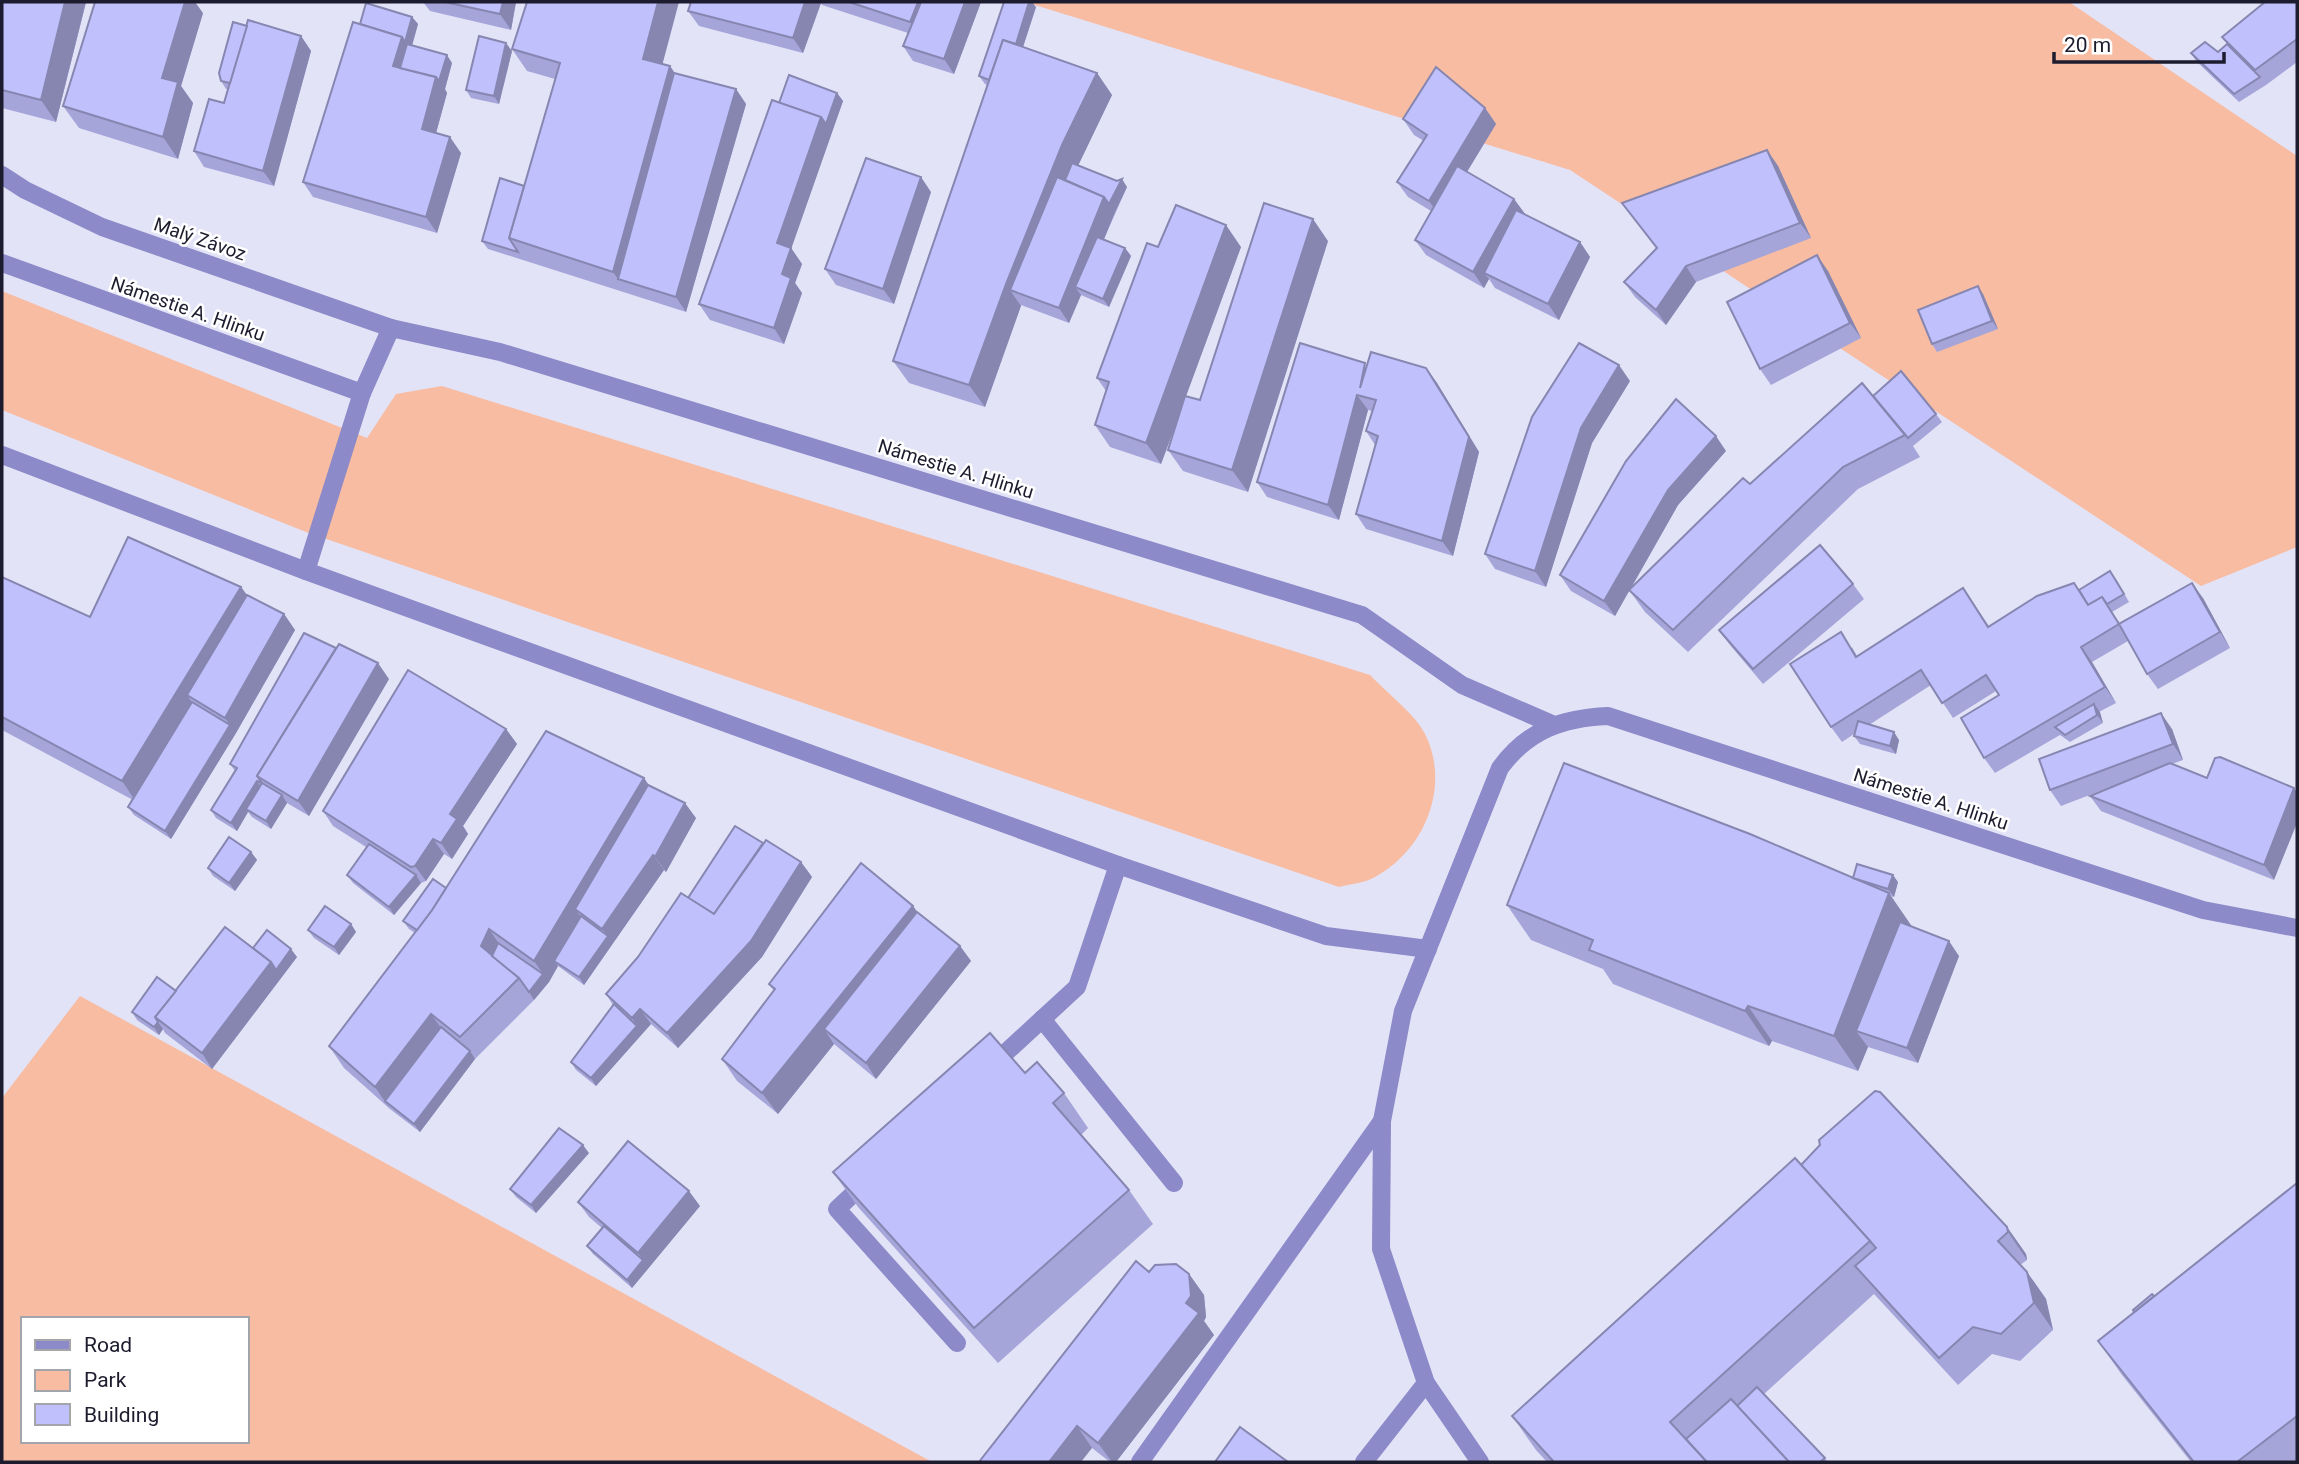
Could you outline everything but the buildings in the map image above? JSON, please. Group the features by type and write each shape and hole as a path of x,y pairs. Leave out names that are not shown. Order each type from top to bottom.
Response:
{"street":[{"name":"Malý Závoz","path":"2,175 25,190 102,227 391,328"},
{"name":"Námestie A. Hlinku","path":"2,263 362,393"},
{"path":"306,571 362,393 391,328"},
{"name":"Námestie A. Hlinku","path":"391,328 500,352 1362,615 1462,685 1552,724"},
{"path":"2,455 306,571 1118,865 1326,936 1428,949"},
{"name":"Námestie A. Hlinku","path":"1480,1462 1426,1382 1381,1249 1382,1121 1403,1011 1500,768 1527,738 1552,724 1576,718 1608,716 2203,910 2297,928"},
{"path":"981,1076 1077,987 1118,865"},
{"path":"1042,1019 1174,1183"},
{"path":"1140,1462 1382,1121"},
{"path":"878,1171 837,1209 957,1343"},
{"path":"1364,1462 1426,1382"}],"green space":[{"path":"1025,2 2069,2 2297,156 2297,547 2201,586 1570,170"},
{"path":"2,291 367,438 396,394 442,386 1370,675 1408,711 1425,734 1435,774 1434,795 1428,815 1420,834 1408,851 1393,865 1371,879 1339,887 306,532 2,410"},
{"path":"80,996 932,1462 6,1462 2,1459 2,1098"}]}
